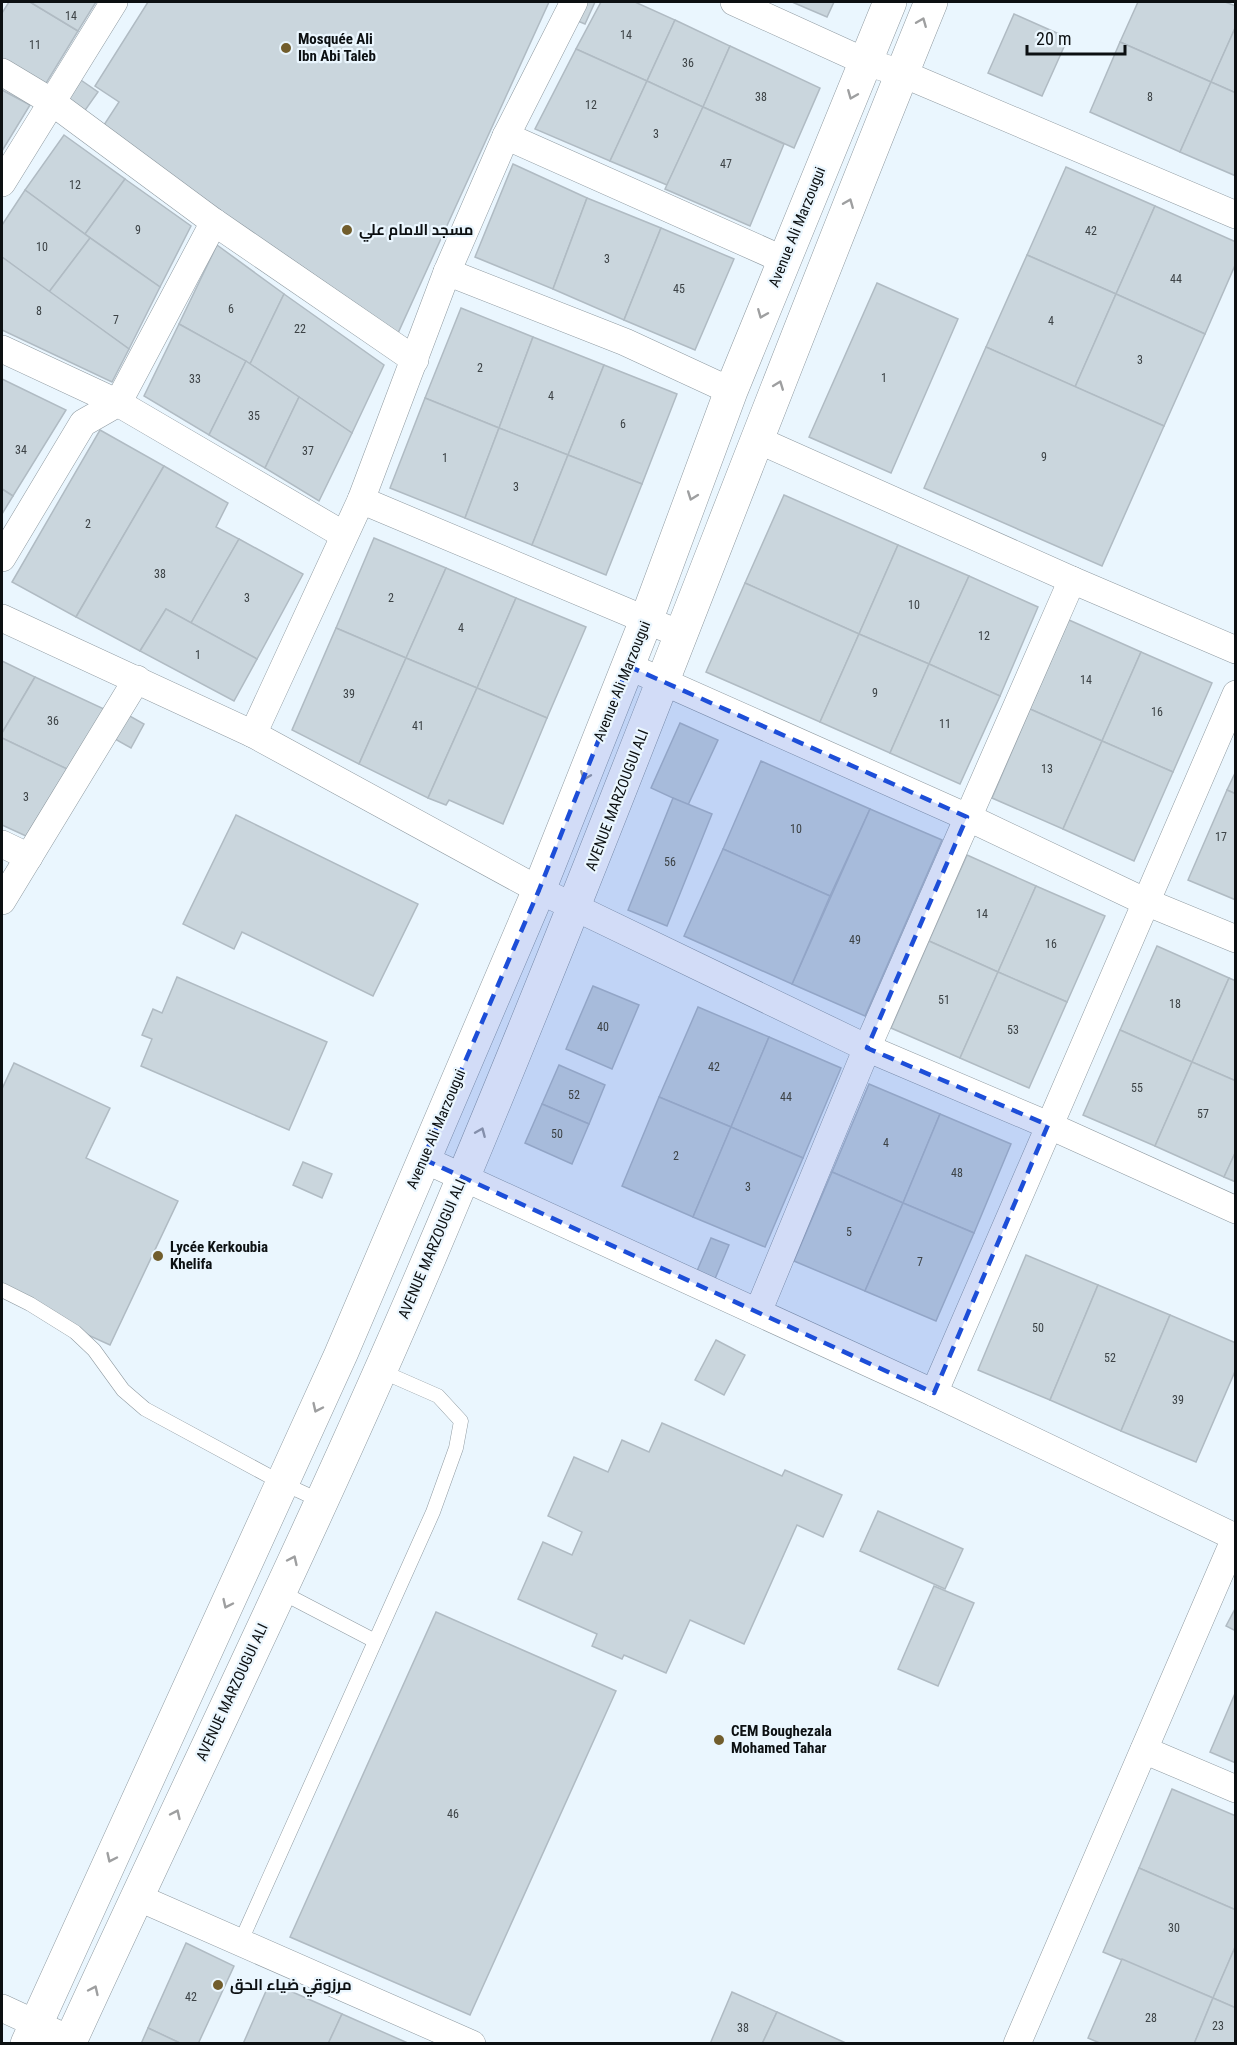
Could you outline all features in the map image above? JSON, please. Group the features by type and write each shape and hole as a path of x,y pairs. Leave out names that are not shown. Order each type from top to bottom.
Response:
{"main road":[{"name":"Avenue Ali Marzougui","path":"282,1483 341,1354 540,890 647,618 731,391 890,2"},
{"path":"758,440 930,2"},
{"name":"AVENUE MARZOUGUI ALI","path":"70,2042 381,1371 575,907 758,440"},
{"path":"31,2034 282,1483"}],"street":[{"path":"2,183 114,2"},
{"path":"253,734 361,500 447,272 506,136 574,2"},
{"path":"735,2 866,62 901,73 1236,215"},
{"path":"2,72 52,102 214,222 415,360"},
{"path":"506,136 784,260"},
{"path":"2,558 83,423 118,404 214,222"},
{"path":"447,272 625,342 731,391"},
{"path":"2,349 118,404 344,536"},
{"path":"758,440 1072,580 1236,650"},
{"path":"361,500 647,618 682,635"},
{"path":"758,1312 867,1048 1072,580"},
{"path":"2,618 253,734 540,890 867,1048 1048,1125 1236,1210"},
{"path":"628,666 967,817 1146,902 1236,939"},
{"path":"2,901 137,679"},
{"path":"934,1393 1236,694"},
{"path":"2,844 29,857"},
{"path":"423,1159 934,1393 1235,1537 1017,2043"},
{"path":"1144,1750 1236,1789"},
{"path":"137,1897 240,1943 432,2035 472,2043"},
{"path":"2,2008 31,2034 70,2042"}],"lane":[{"path":"2,1290 30,1304 75,1332 94,1350 123,1390 145,1409 282,1483 321,1501"},
{"path":"240,1943 433,1512 456,1448 461,1421 438,1396 381,1371"},
{"path":"279,1591 375,1641"}],"highlighted area":[{"path":"628,666 967,817 867,1048 1048,1125 934,1393 423,1159 539,890"}],"building":[{"path":"9,2 30,2 78,31 45,85 2,59 2,13"},
{"path":"30,2 96,2 78,31"},
{"name":"مسجد الامام علي","path":"148,2 549,2 398,333 102,128 119,102 95,86"},
{"path":"575,2 595,2 585,24 568,17"},
{"path":"601,2 635,2 675,20 647,81 576,49"},
{"path":"792,2 834,2 827,17"},
{"path":"1138,2 1225,2 1236,6 1236,26 1211,82 1120,42"},
{"path":"1014,14 1068,38 1042,96 988,73"},
{"path":"675,20 730,46 703,107 647,81"},
{"path":"1236,26 1236,93 1211,82"},
{"path":"1120,42 1211,82 1180,152 1090,112"},
{"path":"730,46 820,88 794,148 703,107"},
{"path":"576,49 647,81 610,161 535,129"},
{"path":"75,76 98,92 81,116 58,100"},
{"path":"647,81 703,107 667,185 610,161"},
{"path":"1211,82 1236,93 1236,176 1180,152"},
{"path":"2,90 30,105 2,151"},
{"path":"703,107 784,144 750,226 665,189"},
{"path":"64,135 125,179 85,234 25,190"},
{"path":"513,164 587,198 553,289 475,257"},
{"path":"1066,167 1155,206 1116,294 1027,255"},
{"path":"125,179 191,226 160,287 85,234"},
{"path":"25,190 90,238 49,292 2,257 2,225"},
{"path":"587,198 661,228 624,320 553,289"},
{"path":"1155,206 1236,242 1236,263 1205,334 1116,294"},
{"path":"661,228 734,259 695,350 624,320"},
{"path":"90,238 160,287 129,349 49,292"},
{"path":"217,245 284,294 250,364 179,324"},
{"path":"1027,255 1116,294 1075,387 986,347"},
{"path":"2,257 129,349 112,382 2,330"},
{"path":"877,283 958,319 891,473 809,437"},
{"path":"284,294 384,365 352,433 250,364"},
{"path":"1116,294 1205,334 1164,426 1075,387"},
{"path":"461,308 533,337 499,428 425,398"},
{"path":"179,324 246,361 209,435 144,396"},
{"path":"533,337 604,365 568,455 499,428"},
{"path":"986,347 1164,426 1102,566 924,488"},
{"path":"246,361 299,397 265,468 209,435"},
{"path":"604,365 677,394 642,484 568,455"},
{"path":"2,379 66,410 13,496 2,489"},
{"path":"299,397 352,433 319,501 265,468"},
{"path":"425,398 499,428 465,518 390,488"},
{"path":"499,428 568,455 532,545 465,518"},
{"path":"100,430 164,466 76,617 12,582"},
{"path":"568,455 642,484 606,575 532,545"},
{"path":"164,466 228,503 216,527 239,539 191,623 166,609 140,651 76,617"},
{"path":"2,489 13,496 2,514"},
{"path":"784,495 898,545 859,634 745,583"},
{"path":"374,538 446,568 406,658 336,628"},
{"path":"239,539 303,574 257,659 191,623"},
{"path":"898,545 969,576 929,664 859,634"},
{"path":"446,568 516,598 477,688 406,658"},
{"path":"969,576 1038,607 1000,696 929,664"},
{"path":"745,583 859,634 820,722 706,672"},
{"path":"516,598 586,627 547,718 477,688"},
{"path":"166,609 257,659 234,701 140,651"},
{"path":"1069,620 1141,652 1102,741 1030,709"},
{"path":"336,628 406,658 359,764 292,730"},
{"path":"859,634 929,664 890,753 820,722"},
{"path":"1141,652 1212,683 1173,772 1102,741"},
{"path":"406,658 477,688 428,798 359,764"},
{"path":"2,661 35,677 2,733"},
{"path":"929,664 1000,696 960,784 890,753"},
{"path":"35,677 104,709 67,769 2,738 2,733"},
{"path":"477,688 547,718 503,824 449,800 446,805 428,798"},
{"path":"1030,709 1102,741 1063,829 992,798"},
{"path":"119,710 144,724 131,748 106,734"},
{"path":"680,723 718,740 688,805 651,788"},
{"path":"2,738 67,769 26,836 2,825"},
{"path":"1102,741 1173,772 1134,861 1063,829"},
{"path":"761,761 870,809 830,896 723,849"},
{"path":"1236,771 1236,794 1227,790"},
{"path":"1227,790 1236,794 1236,900 1188,880"},
{"path":"673,798 712,814 667,926 628,910"},
{"path":"870,809 942,840 865,1016 792,984"},
{"path":"236,815 418,904 373,996 242,932 234,949 183,924"},
{"path":"723,849 830,896 792,984 684,936"},
{"path":"967,855 1036,886 998,972 929,941"},
{"path":"1036,886 1105,916 1067,1002 998,972"},
{"path":"929,941 998,972 960,1058 891,1028"},
{"path":"1157,946 1229,978 1192,1062 1120,1030"},
{"path":"998,972 1067,1002 1029,1088 960,1058"},
{"path":"177,977 327,1042 289,1130 141,1066 152,1039 142,1035 153,1009 162,1013"},
{"path":"1229,978 1236,981 1236,1081 1192,1062"},
{"path":"593,986 639,1005 612,1069 566,1049"},
{"path":"698,1007 769,1037 731,1127 659,1097"},
{"path":"1120,1030 1192,1062 1155,1146 1083,1115"},
{"path":"769,1037 841,1068 803,1158 731,1127"},
{"path":"1192,1062 1236,1081 1236,1151 1224,1177 1155,1146"},
{"path":"14,1063 110,1108 86,1158 178,1201 110,1345 2,1296 2,1089"},
{"path":"559,1065 605,1085 589,1124 542,1104"},
{"path":"869,1084 940,1114 903,1203 832,1172"},
{"path":"659,1097 731,1127 693,1217 622,1186"},
{"path":"542,1104 589,1124 572,1164 525,1143"},
{"path":"940,1114 1011,1144 974,1233 903,1203"},
{"path":"731,1127 803,1158 765,1247 693,1217"},
{"path":"1236,1151 1236,1182 1224,1177"},
{"path":"303,1162 332,1174 322,1198 293,1185"},
{"path":"832,1172 903,1203 865,1291 794,1261"},
{"path":"903,1203 974,1233 936,1321 865,1291"},
{"path":"711,1238 729,1245 712,1286 694,1278"},
{"path":"1026,1255 1098,1285 1050,1400 978,1370"},
{"path":"1098,1285 1170,1315 1121,1431 1050,1400"},
{"path":"1170,1315 1236,1343 1236,1369 1196,1462 1121,1431"},
{"path":"716,1340 745,1355 724,1395 695,1380"},
{"path":"662,1423 782,1476 785,1470 842,1495 823,1537 797,1525 744,1644 690,1620 666,1673 624,1655 622,1659 592,1646 597,1634 518,1599 543,1542 572,1555 582,1532 548,1516 574,1457 608,1472 622,1440 649,1452"},
{"path":"878,1511 963,1549 945,1589 860,1551"},
{"path":"934,1586 974,1603 938,1686 898,1669"},
{"path":"1236,1607 1236,1631 1226,1626"},
{"path":"436,1612 616,1691 470,2015 290,1937"},
{"path":"1236,1691 1236,1763 1210,1752"},
{"path":"1172,1789 1236,1816 1236,1910 1139,1868"},
{"path":"1139,1868 1236,1910 1236,1945 1213,1998 1103,1952"},
{"path":"186,1943 234,1966 198,2044 182,2044 148,2028"},
{"path":"1236,1945 1236,2008 1213,1998"},
{"path":"1122,1959 1213,1998 1194,2044 1102,2044 1088,2038"},
{"path":"270,1982 342,2014 328,2044 243,2044"},
{"path":"732,1992 777,2012 762,2044 710,2044"},
{"path":"1213,1998 1236,2008 1236,2044 1194,2044"},
{"path":"777,2012 848,2044 762,2044"},
{"path":"342,2014 410,2044 328,2044"},
{"path":"148,2028 182,2044 141,2044"}],"place":[{"name":"Mosquée Ali Ibn Abi Taleb","path":"286,48"},
{"name":"مسجد الامام علي","path":"347,230"},
{"name":"Lycée Kerkoubia Khelifa","path":"158,1256"},
{"name":"CEM Boughezala Mohamed Tahar","path":"719,1740"},
{"name":"مرزوقي ضياء الحق","path":"218,1985"}]}
